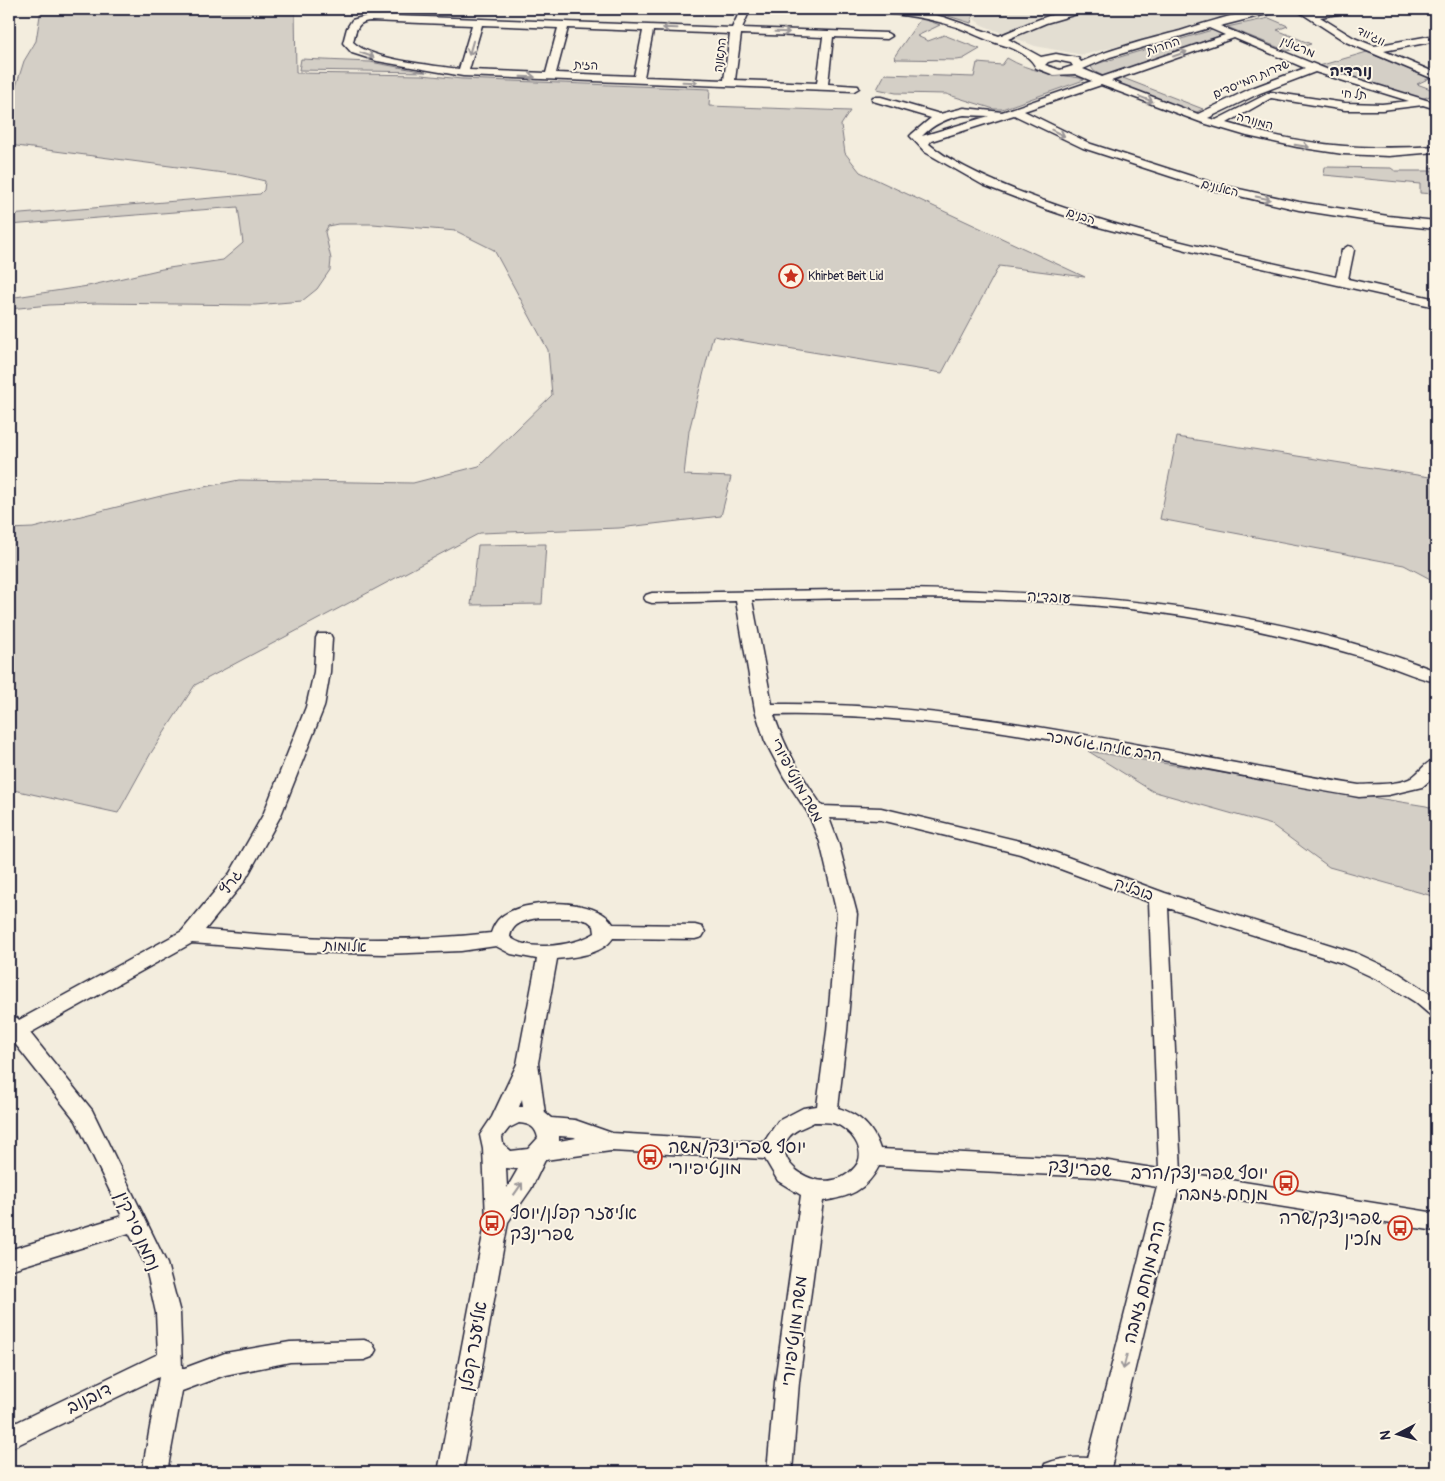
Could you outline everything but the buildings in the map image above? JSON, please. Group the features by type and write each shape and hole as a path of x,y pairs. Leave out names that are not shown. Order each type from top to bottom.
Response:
{"street":[{"path":"728,9 749,9"},
{"name":"התאנה","path":"728,9 730,26 736,30"},
{"name":"התאנה","path":"729,84 736,30 749,9"},
{"path":"854,9 919,13 1013,45 1065,58"},
{"path":"998,40 1042,21 1084,9"},
{"path":"1040,62 1050,58 1084,59 1106,55 1210,25 1276,9"},
{"name":"ווג'ווד","path":"1300,9 1371,50 1436,77"},
{"path":"1313,15 1349,9"},
{"name":"הזית","path":"478,22 370,18 358,20 353,26 348,43 356,50 399,63 463,73 854,88"},
{"path":"463,73 478,22 887,36"},
{"path":"550,77 564,25"},
{"name":"מרגולין","path":"1210,25 1327,73 1436,106"},
{"path":"638,81 649,28"},
{"path":"822,87 828,34"},
{"name":"החרות","path":"1101,81 1234,35"},
{"path":"1371,50 1436,38"},
{"path":"1013,45 1032,54 1043,68 1052,72 1065,72 1106,55"},
{"path":"1383,56 1436,45"},
{"name":"המנורה","path":"1065,58 1077,62 1077,68 1101,81 1199,118 1287,143 1327,149 1392,152 1436,149"},
{"name":"שדרות המייסדים","path":"1199,118 1263,87 1315,68"},
{"name":"שדרות המייסדים","path":"1217,124 1271,95 1327,73"},
{"path":"1009,113 957,111 922,129 916,136 922,144 928,139 1009,113 1101,81"},
{"name":"תל חי","path":"1271,95 1322,105 1364,108 1436,99"},
{"path":"877,99 942,118"},
{"name":"האלונים","path":"1009,113 1087,146 1213,186 1307,207 1388,220 1436,225"},
{"name":"הבנים","path":"922,144 929,150 995,186 1066,212 1181,246 1436,303"},
{"path":"1341,282 1348,250"},
{"name":"עובדיה","path":"652,598 976,594 1062,598 1136,605 1212,615 1278,629 1363,652 1436,678"},
{"name":"משה מונטיפיורי","path":"743,596 764,710 774,741 793,777 817,812 829,842 847,914 837,1031 827,1114"},
{"name":"גרץ","path":"13,1026 189,936 237,877 272,815 315,707 322,672 324,638"},
{"name":"הרב אליהו גוטמכר","path":"764,710 833,709 897,713 963,721 1359,791 1416,783 1436,765"},
{"name":"בובליק","path":"817,812 881,814 1026,849 1158,898 1349,958 1390,977 1422,997 1436,1009"},
{"name":"הרב מנחם זמבה","path":"1054,1472 1075,1469 1098,1470 1170,1178 1158,898"},
{"path":"538,911 583,913 599,919 606,930 604,937 591,946 575,950 548,952 526,950 509,946 500,939 500,930 507,922 520,915 538,911"},
{"path":"606,930 695,932"},
{"name":"אלומות","path":"189,936 353,948 464,944 500,939"},
{"path":"548,952 528,1064 501,1122 491,1135 491,1143 494,1150 500,1156 508,1160 525,1160 538,1155 611,1142 773,1151"},
{"name":"נחמן סירקין","path":"13,1026 84,1116 156,1264 168,1313 171,1384 155,1472"},
{"path":"528,1064 540,1122 549,1139 538,1155"},
{"path":"811,1114 827,1114 841,1117 854,1124 864,1133 869,1144 871,1156 867,1169 858,1180 845,1188 830,1191 813,1190 798,1186 785,1176 776,1164 773,1151 776,1138 784,1127 796,1118 811,1114"},
{"path":"501,1122 518,1115 540,1122 575,1129 611,1142"},
{"name":"אליעזר קפלן","path":"450,1472 497,1219 494,1150"},
{"name":"אליעזר קפלן","path":"497,1219 522,1183 538,1155"},
{"name":"שפרינצק","path":"871,1156 1096,1168 1170,1178 1436,1222"},
{"name":"משה מונטיפיורי","path":"779,1472 787,1382 813,1190"},
{"path":"9,1260 136,1221"},
{"path":"171,1384 225,1364 290,1352 364,1350"},
{"name":"דובנוב","path":"9,1438 170,1360"}],"shaded area":[{"path":"41,9 295,9 296,73 422,75 462,79 710,89 709,106 850,111 841,125 845,153 860,172 1085,277 999,266 942,373 713,336 689,431 684,475 731,477 721,516 619,528 480,533 195,685 151,753 118,813 9,789 9,529 33,528 169,494 239,480 413,483 479,466 552,395 548,350 494,250 456,231 373,224 338,224 328,226 325,232 331,259 330,270 317,289 302,301 255,305 97,303 9,309 9,298 88,286 162,269 223,260 243,243 238,207 9,225 9,215 260,194 264,190 265,181 239,175 9,145 9,101 13,96 24,61 36,41"},
{"path":"926,9 974,9 971,23"},
{"path":"978,9 1263,9 1083,55 1035,46 982,25 974,19"},
{"path":"921,18 940,25 917,36 928,41 944,35 980,49 963,59 957,60 896,59 894,57"},
{"path":"1269,18 1288,26 1277,30 1311,44 1287,51 1227,27"},
{"path":"1212,30 1226,35 1106,77 1095,72 1091,66 1096,64"},
{"path":"1367,52 1430,78 1417,84 1436,91 1436,94 1421,99 1319,66"},
{"path":"1007,58 1033,69 1084,80 1002,109 994,109 946,94 896,93 877,89 885,74 974,77 977,63 1002,65"},
{"path":"301,59 370,62 426,72 299,70"},
{"path":"1123,78 1203,109 1195,113 1114,82"},
{"path":"1325,167 1432,171 1429,168 1436,167 1436,194 1420,193 1420,184 1324,175"},
{"path":"1177,437 1436,478 1436,582 1404,565 1160,519"},
{"path":"546,544 542,604 471,605 478,545"},
{"path":"1088,751 1436,809 1436,897 1329,867 1272,825 1152,791"}],"place":[{"name":"Khirbet Beit Lid","path":"791,276"},
{"name":"יוסף שפרינצק/משה מונטיפיורי","path":"650,1157"},
{"name":"יוסף שפרינצק/הרב מנחם זמבה","path":"1286,1183"},
{"name":"אליעזר קפלן/יוסף שפרינצק","path":"492,1223"},
{"name":"שפרינצק/שרה מלכין","path":"1400,1228"}],"district":[{"name":"נורדיה","path":"1351,71"}]}
